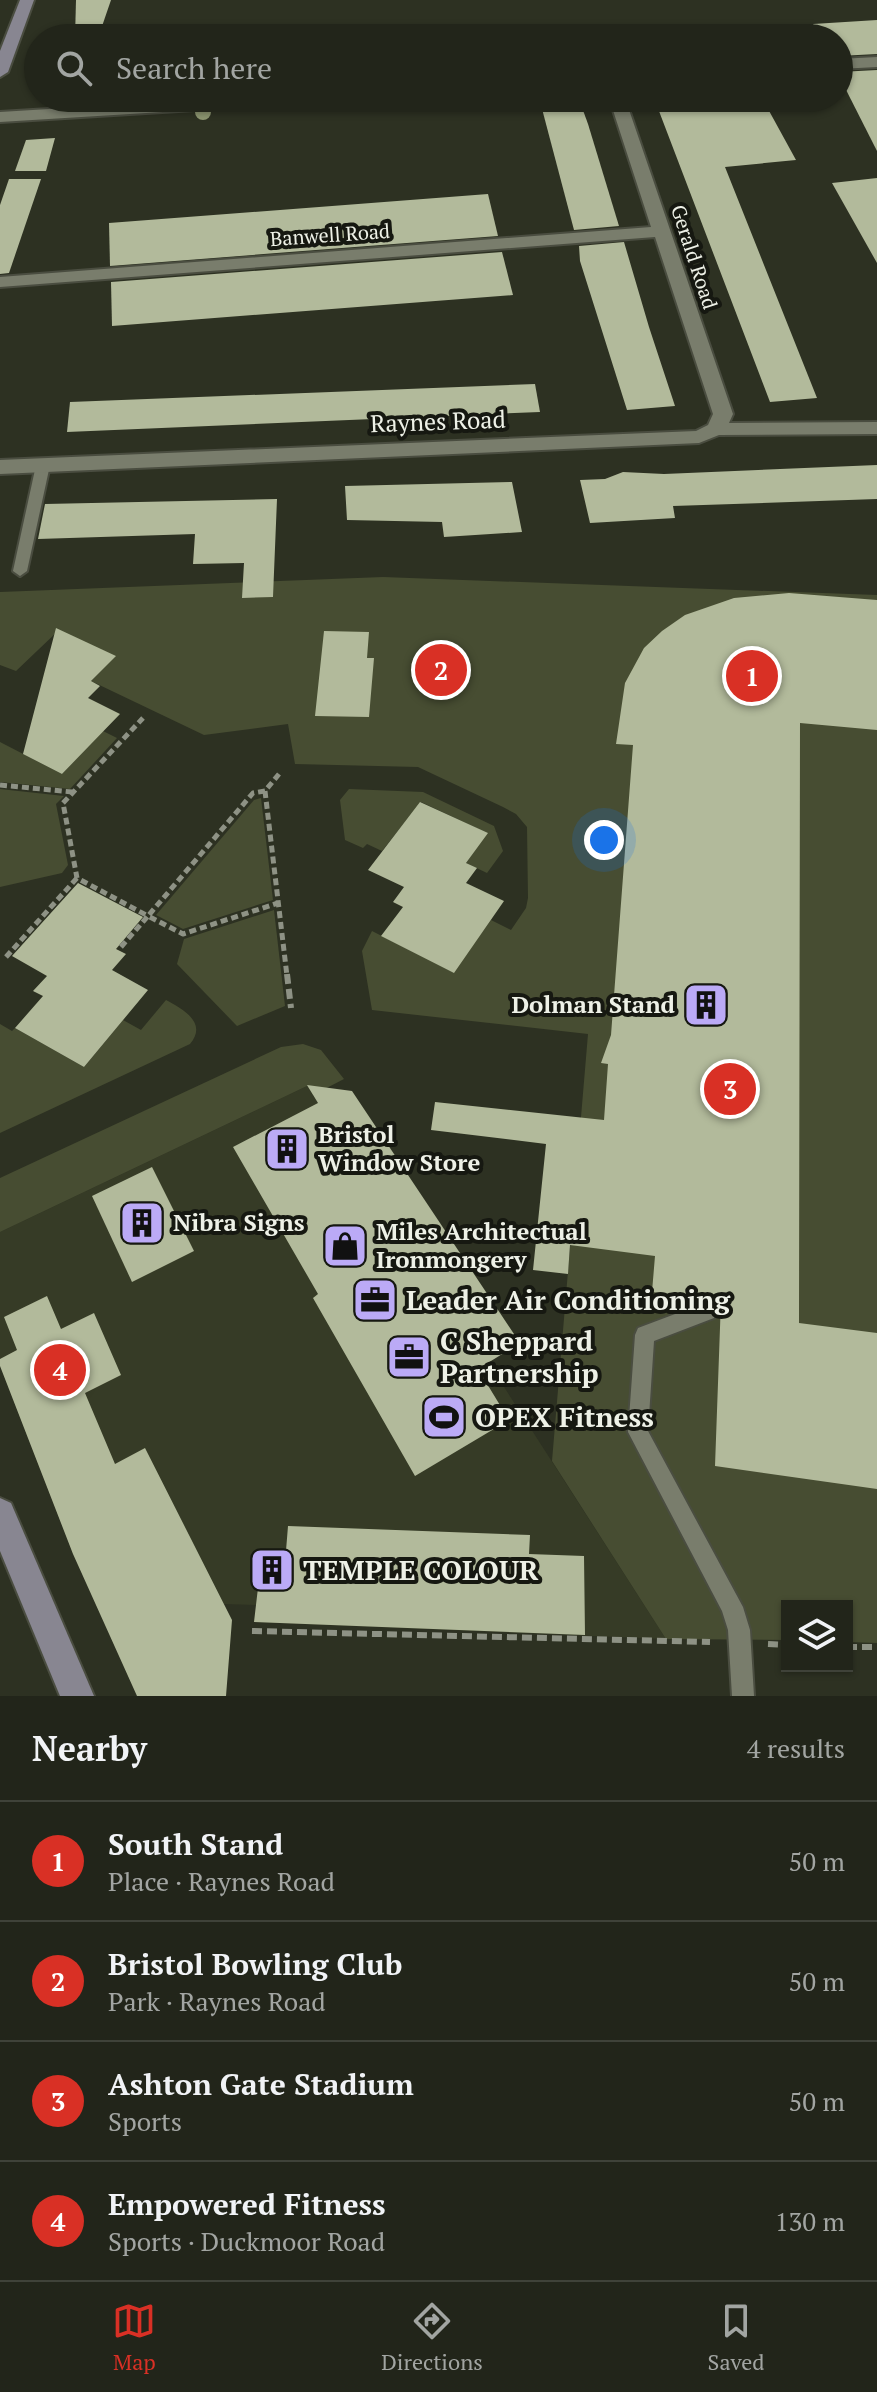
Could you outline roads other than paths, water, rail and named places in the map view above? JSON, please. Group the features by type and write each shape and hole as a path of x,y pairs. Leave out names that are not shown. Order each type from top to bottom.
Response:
{"street":[{"path":"0,72 27,0"},
{"path":"853,63 877,62"},
{"path":"0,117 81,112"},
{"name":"Gerald Road","path":"622,112 723,414 716,429"},
{"name":"Banwell Road","path":"0,282 663,231"},
{"name":"Raynes Road","path":"0,467 699,437 716,429 877,428"},
{"path":"0,1514 77,1696"}],"lane":[{"path":"20,571 43,465"},
{"path":"707,1311 645,1335 638,1432 732,1607 740,1643 743,1696"}],"place":[{"name":"Bristol Bowling Club","path":"441,670"},
{"name":"South Stand","path":"752,676"},
{"name":"Dolman Stand","path":"706,1005"},
{"name":"Ashton Gate Stadium","path":"730,1089"},
{"name":"Bristol Window Store","path":"287,1149"},
{"name":"Nibra Signs","path":"142,1223"},
{"name":"Miles Architectual Ironmongery","path":"345,1246"},
{"name":"Leader Air Conditioning","path":"375,1300"},
{"name":"C Sheppard Partnership","path":"409,1357"},
{"name":"Empowered Fitness","path":"60,1370"},
{"name":"OPEX Fitness","path":"444,1417"},
{"name":"TEMPLE COLOUR","path":"272,1570"}]}
